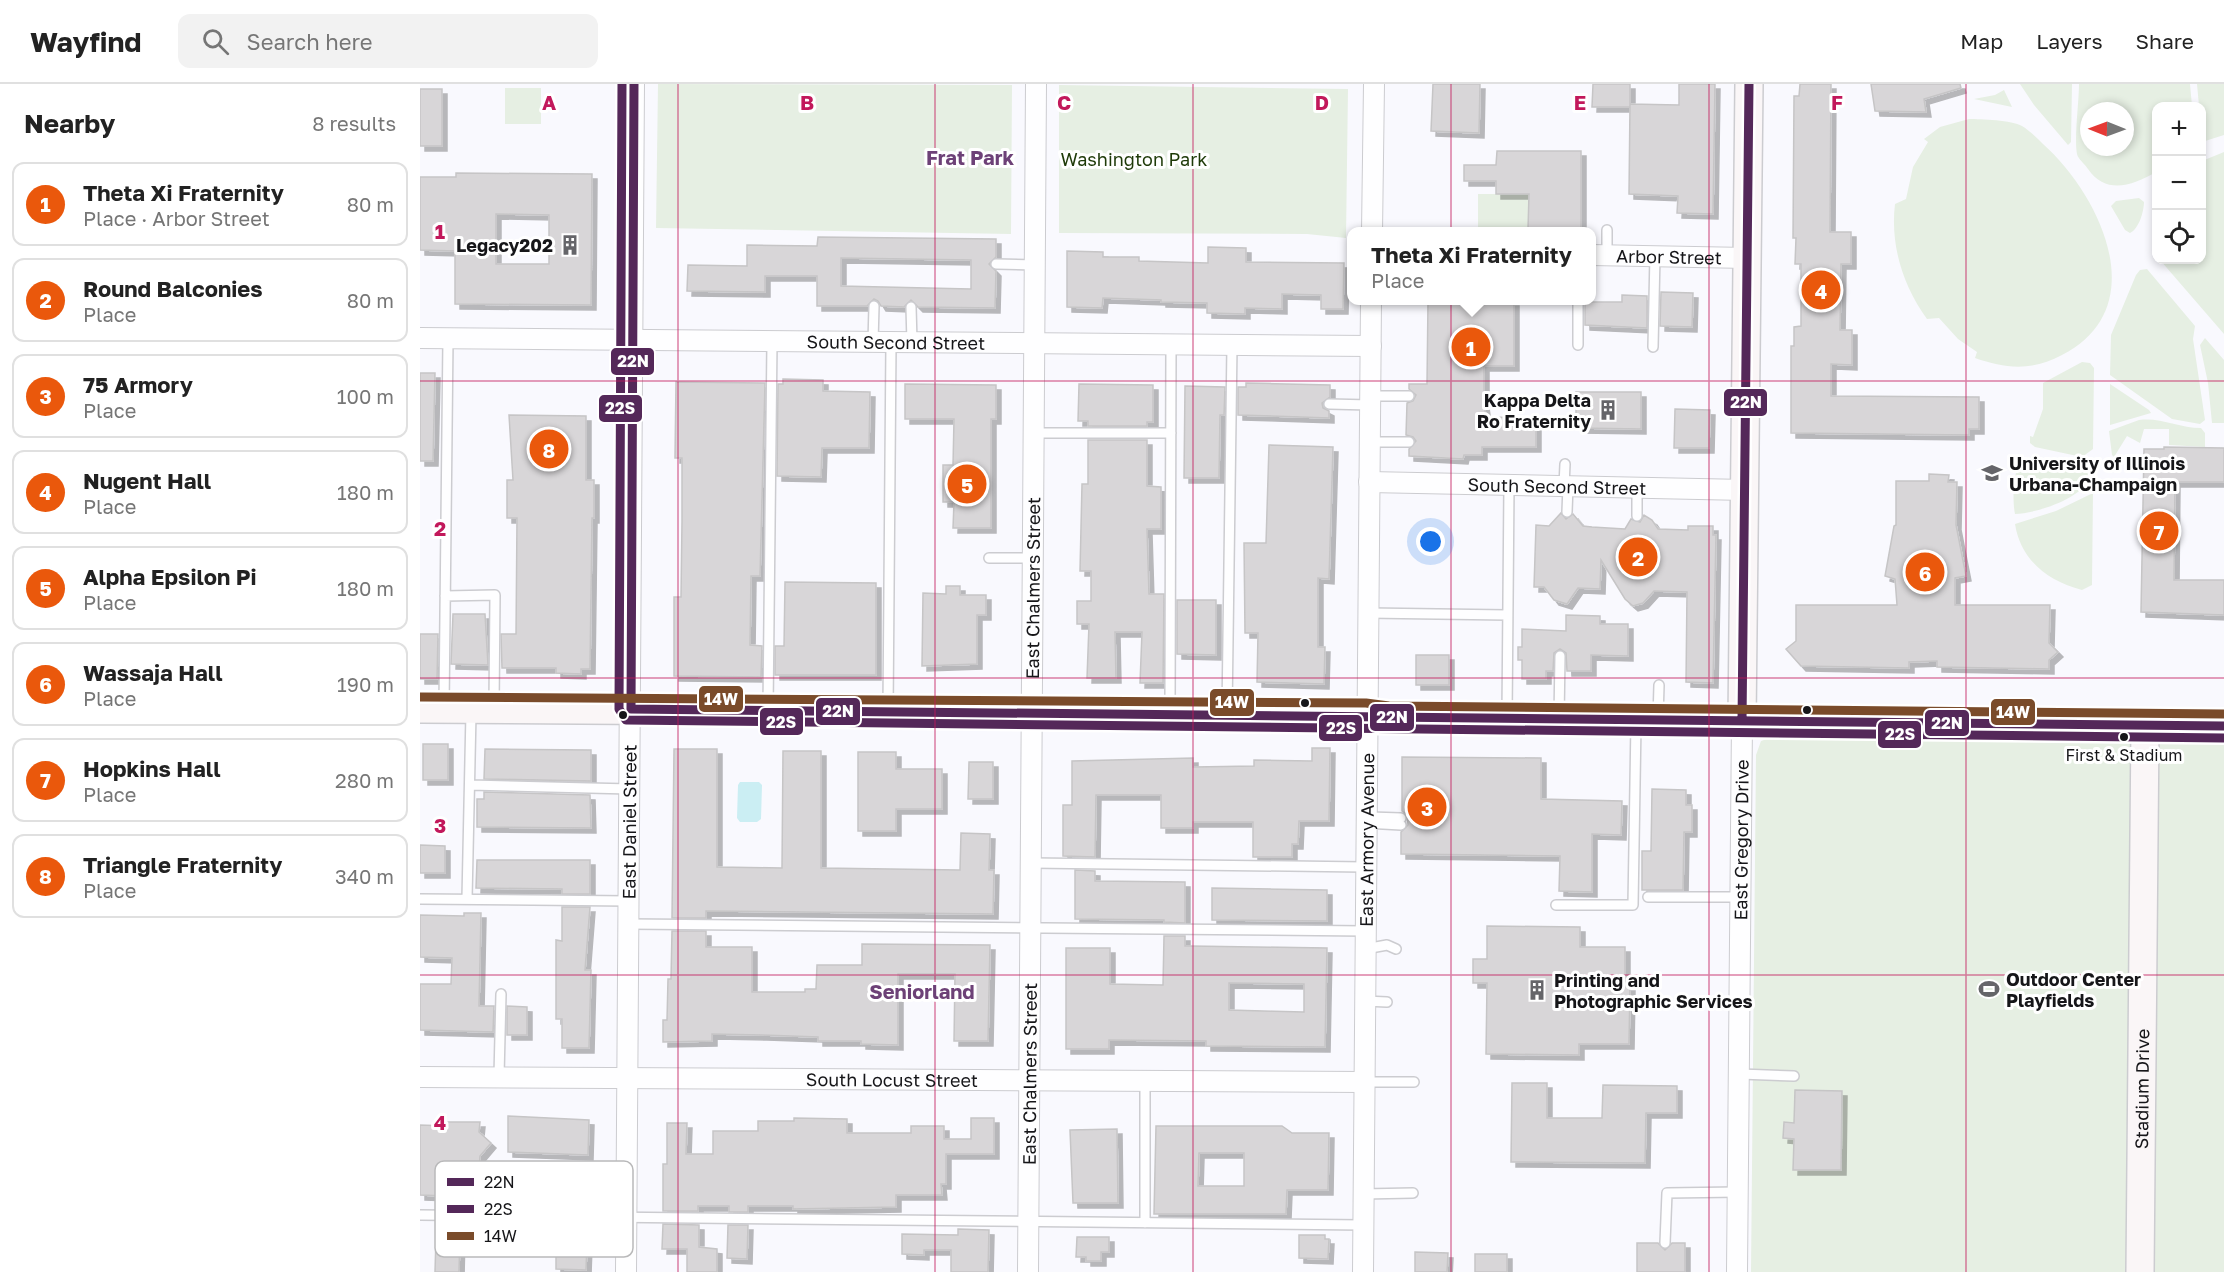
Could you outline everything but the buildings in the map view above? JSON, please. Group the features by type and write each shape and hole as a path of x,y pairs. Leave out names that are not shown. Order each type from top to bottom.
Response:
{"street":[{"name":"East Daniel Street","path":"627,1161 634,84"},
{"name":"East Chalmers Street","path":"1028,1272 1036,84"},
{"path":"1372,227 1374,84"},
{"name":"East Gregory Drive","path":"1737,1272 1749,84"},
{"name":"Arbor Street","path":"1599,255 1747,258"},
{"name":"East Armory Avenue","path":"1363,1272 1364,867 1371,305"},
{"name":"South Second Street","path":"420,338 1371,346"},
{"name":"South Second Street","path":"1369,482 1745,490"},
{"path":"432,709 1366,715 1388,718 1507,720 2224,726"},
{"name":"Stadium Drive","path":"2140,1272 2145,726"},
{"name":"South Locust Street","path":"420,1077 628,1076 1364,1082"},
{"name":"East Daniel Street","path":"626,1257 626,1272"}],"lane":[{"path":"1599,255 1607,230"},
{"path":"1653,347 1655,255"},
{"path":"996,264 1035,265"},
{"path":"1578,305 1578,345"},
{"path":"874,306 882,342 888,713"},
{"path":"911,307 912,342"},
{"path":"432,709 445,596 448,338"},
{"path":"768,711 772,340"},
{"path":"1170,714 1171,344"},
{"path":"1227,714 1232,345"},
{"path":"1329,404 1409,396"},
{"path":"1034,433 1171,433"},
{"path":"1370,442 1409,442"},
{"path":"1565,464 1567,512"},
{"path":"1507,720 1509,485"},
{"path":"1639,488 1639,516"},
{"path":"989,558 1033,558"},
{"path":"445,596 495,595 482,709 470,785 467,899"},
{"path":"1368,613 1508,615"},
{"path":"1558,720 1560,656"},
{"path":"1556,905 1633,905 1647,721 1659,685"},
{"path":"470,785 630,789"},
{"path":"1365,820 1401,821"},
{"path":"1031,863 1364,867"},
{"path":"1648,897 1740,897"},
{"path":"420,899 629,901"},
{"path":"629,924 1031,928 1365,940 1396,949"},
{"path":"498,1077 501,994"},
{"path":"1365,1001 1387,1002"},
{"path":"1740,1074 1794,1076"},
{"path":"1145,1080 1145,1223"},
{"path":"1364,1082 1414,1082"},
{"path":"1665,1243 1667,1193 1738,1192"},
{"path":"1363,1194 1413,1193"},
{"path":"420,1215 435,1215"},
{"path":"633,1218 1363,1225"}],"green space":[{"name":"Washington Park","path":"658,84 1012,85 1011,234 656,228"},
{"path":"2020,84 2072,84 2071,142 2068,145 2034,105"},
{"path":"2079,84 2190,84 2192,102 2152,102 2152,174 2138,181 2120,186 2111,185 2095,177 2078,156 2076,139"},
{"path":"2197,84 2224,84 2224,135 2206,141 2206,102 2199,102"},
{"name":"Washington Park","path":"1059,85 1348,89 1346,238 1307,234 1059,233"},
{"path":"505,88 541,88 541,124 505,124"},
{"path":"2004,90 2012,107 1974,99 1995,95"},
{"path":"1969,119 2011,122 2025,128 2036,137 2064,166 2083,192 2099,221 2109,251 2112,281 2106,310 2090,335 2062,355 2040,364 2008,366 1975,358 1977,352 1958,339 1939,318 1927,319 1911,293 1900,264 1895,235 1895,204 1906,199 1913,167 1928,142 1924,139 1940,127"},
{"path":"2224,152 2224,334 2163,264 2206,264 2206,159"},
{"path":"1478,194 1529,194 1528,227 1478,227"},
{"path":"2139,198 2144,202 2142,215 2136,228 2130,233 2125,230 2111,206 2116,201"},
{"path":"2147,269 2195,326 2193,339 2205,420 2200,424 2172,419 2110,375 2111,335 2136,275 2140,270"},
{"path":"2205,338 2224,360 2224,423 2212,423 2208,383 2200,345"},
{"path":"2082,362 2090,363 2094,368 2093,449 2082,457 2035,447 2030,443 2030,436 2033,437 2043,409 2043,383"},
{"path":"2110,384 2149,410 2151,413 2110,425"},
{"path":"2147,419 2201,428 2205,433 2205,447 2169,445 2169,429 2144,429 2140,443 2127,436 2114,457 2109,431"},
{"path":"2025,457 2052,459 2073,464 2082,467 2092,477 2078,492 2058,503 2035,511 2015,514 2016,474"},
{"path":"2093,493 2092,585 2082,590 2058,581 2038,568 2023,549 2015,524 2056,511"},
{"name":"Outdoor Center Playfields","path":"1776,736 2224,740 2224,1272 1751,1272 1756,755 1761,741"}],"water":[{"path":"740,782 759,782 762,785 761,819 757,822 740,822 737,818"}],"transit line":[{"name":"22S","path":"622,84 619,709 626,720 2224,738"},
{"name":"22N","path":"634,84 631,709 2224,726"},
{"name":"22N","path":"1742,721 1749,84"},
{"name":"14W","path":"420,697 1366,703 1389,706 2224,714"}],"place":[{"name":"Legacy202","path":"570,245"},
{"name":"Nugent Hall","path":"1821,290"},
{"name":"Theta Xi Fraternity","path":"1471,347"},
{"name":"Kappa Delta Ro Fraternity","path":"1608,410"},
{"name":"Triangle Fraternity","path":"549,449"},
{"name":"University of Illinois Urbana-Champaign","path":"1992,473"},
{"name":"Alpha Epsilon Pi","path":"967,484"},
{"name":"Hopkins Hall","path":"2159,531"},
{"name":"Round Balconies","path":"1638,557"},
{"name":"Wassaja Hall","path":"1925,572"},
{"name":"First & Stadium","path":"2124,737"},
{"name":"75 Armory","path":"1427,807"},
{"name":"Outdoor Center Playfields","path":"1989,989"},
{"name":"Printing and Photographic Services","path":"1537,990"}],"district":[{"name":"Frat Park","path":"970,157"},
{"name":"Seniorland","path":"922,991"}]}
